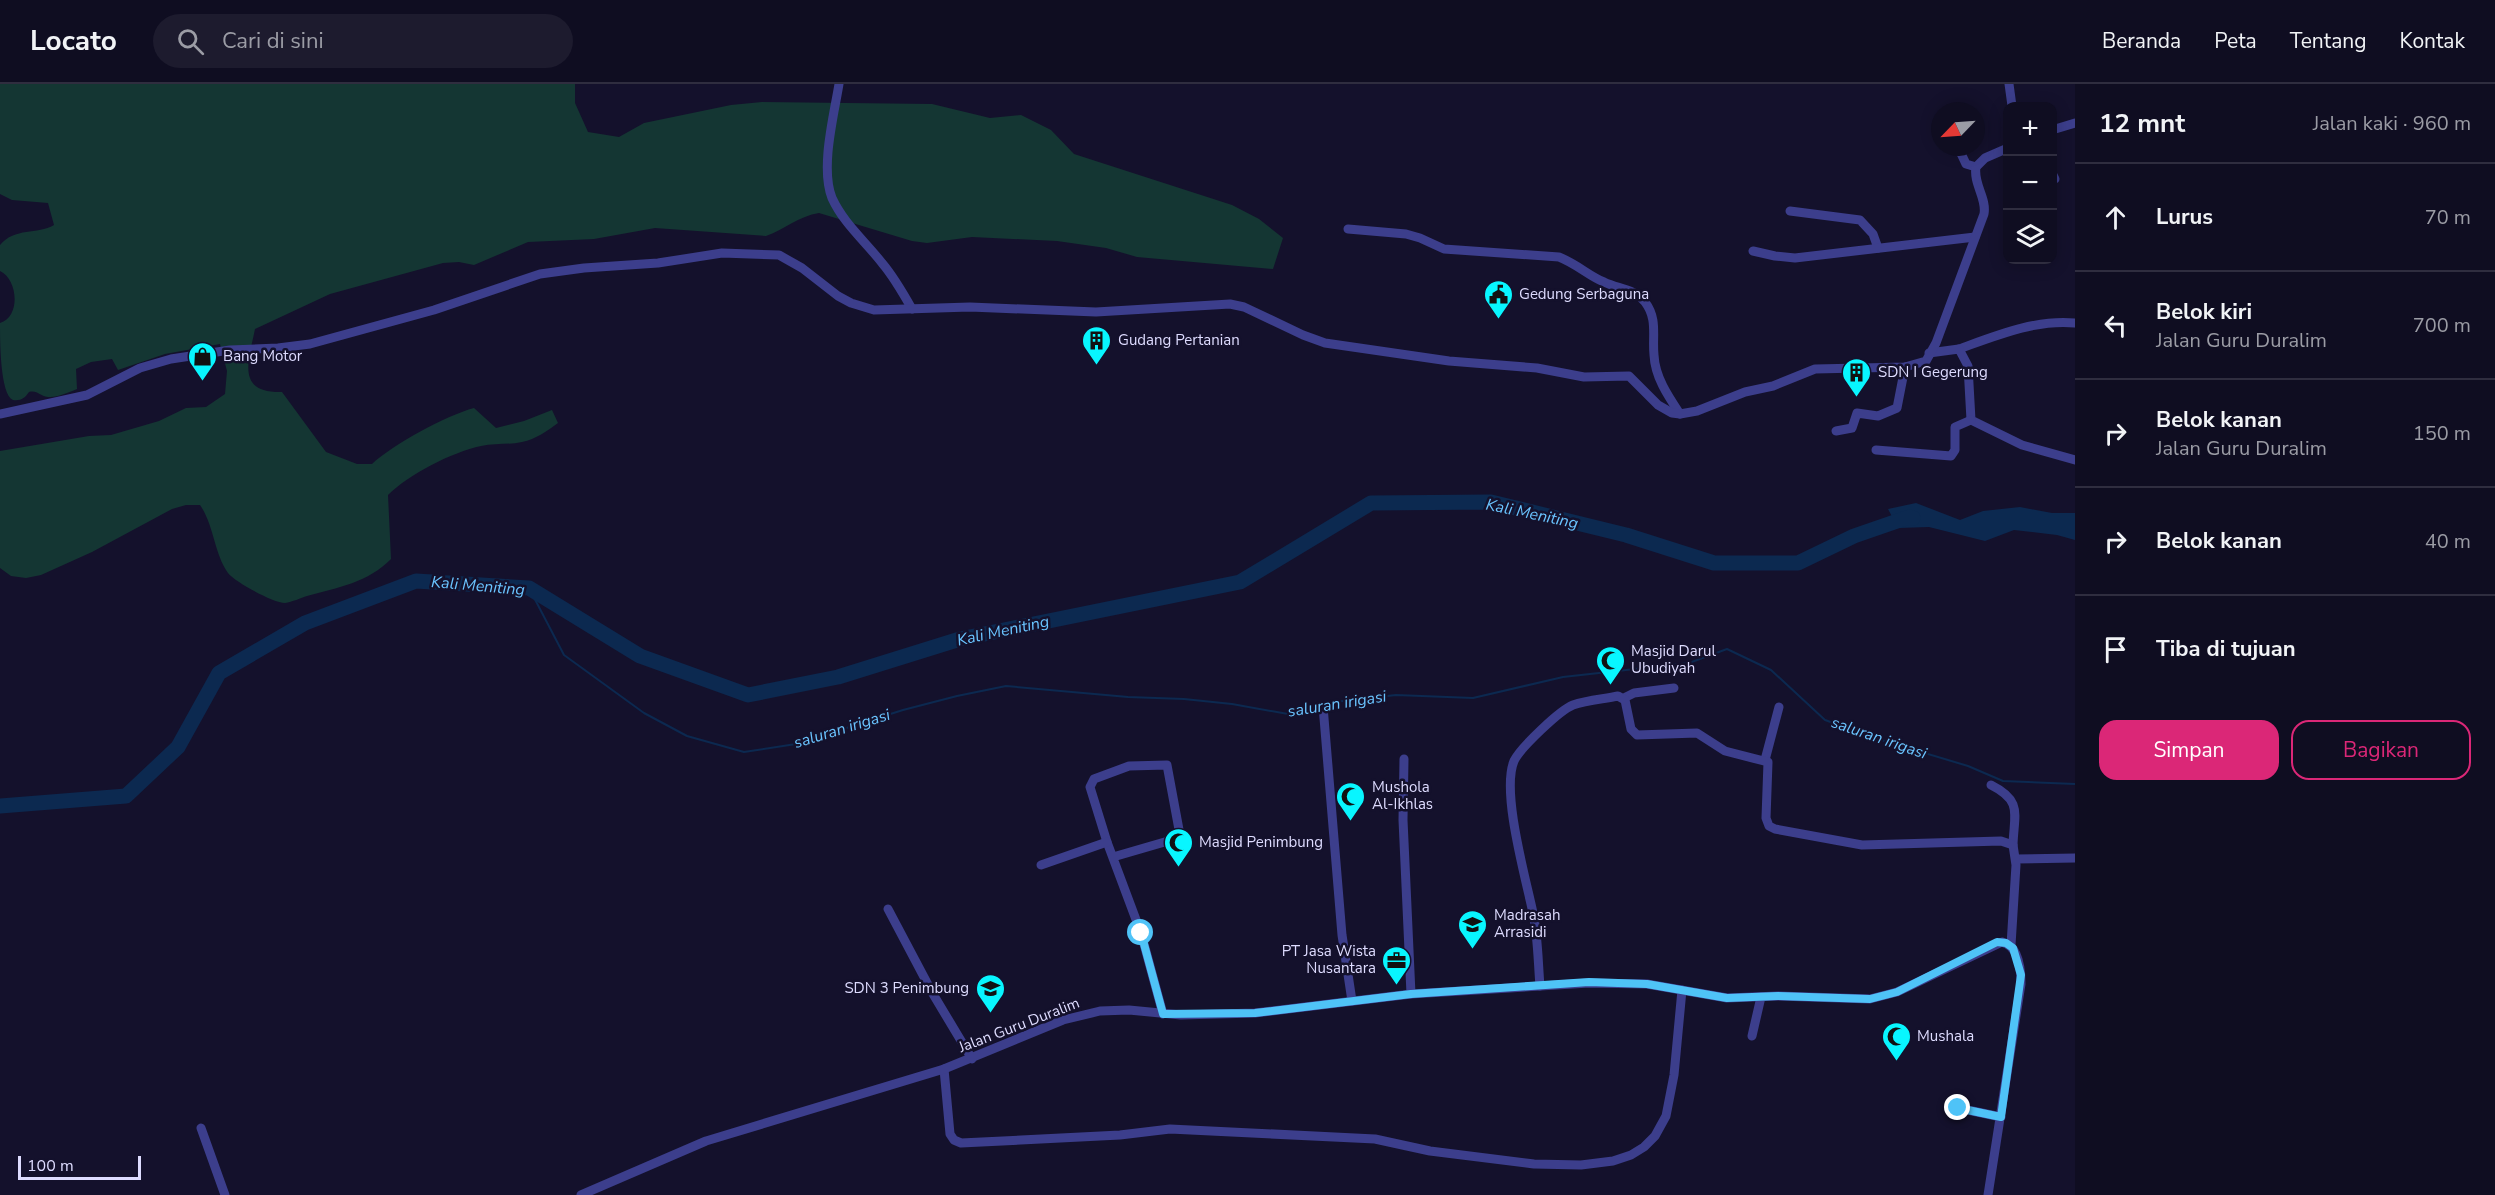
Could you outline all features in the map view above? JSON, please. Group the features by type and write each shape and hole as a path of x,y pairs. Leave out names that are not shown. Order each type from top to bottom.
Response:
{"street":[{"path":"839,84 829,154 828,178 832,197 847,223 882,262 912,309"},
{"path":"2009,84 2011,102"},
{"path":"2057,128 2075,123"},
{"path":"0,414 87,395 140,368 171,359 230,350 310,344 435,310 540,274 722,253 779,255 791,260 832,292 851,303 874,310 980,307 1096,312 1230,304 1244,307 1325,343 1449,361 1537,369 1578,377 1629,376 1658,405 1672,413 1680,414 1697,411 1746,392 1773,386 1815,369 1905,367 1926,361 1936,342 1982,222 1985,206 1975,178 1976,167 1985,158 2003,150"},
{"path":"1962,156 1966,164 1976,167"},
{"path":"1790,211 1860,220 1873,234 1878,248"},
{"path":"1348,229 1406,234 1444,249 1559,257 1575,264 1603,282 1634,292 1645,302 1652,315 1656,369 1680,414"},
{"path":"1753,251 1795,258 1975,237"},
{"path":"1929,353 1959,349 2009,331 2045,324 2075,323"},
{"path":"1959,349 1968,366 1971,420"},
{"path":"1836,431 1852,429 1857,413 1878,416 1897,408 1905,367"},
{"path":"1875,450 1951,456 1955,450 1954,427 1971,420 2022,446 2075,460"},
{"path":"1540,986 1534,924 1516,835 1511,784 1512,766 1525,745 1571,706 1618,696 1624,698 1634,693 1674,688"},
{"path":"1624,698 1630,729 1636,735 1702,735 1720,749 1769,762 1767,820 1775,829 1862,845 2001,841 2013,845"},
{"path":"1323,706 1341,895 1342,935 1352,1002"},
{"path":"1765,760 1779,707"},
{"path":"1404,759 1403,820 1411,994"},
{"path":"1113,857 1177,839 1180,836 1167,765 1137,764 1092,781 1090,788 1107,842 1144,942 1163,1014"},
{"path":"1988,1195 2020,984 2018,958 2010,945 2016,859 2013,845 2014,803 2007,794 1991,785"},
{"path":"1041,865 1107,842"},
{"path":"2016,859 2075,858"},
{"path":"888,909 933,994 972,1059"},
{"name":"Jalan Guru Duralim","path":"581,1195 706,1141 944,1069 1063,1020 1085,1014 1114,1010 1163,1014 1255,1013 1411,994 1589,982 1647,984 1727,998 1860,1000 1882,998 1997,942 2010,945"},
{"path":"944,1069 950,1134 954,1140 961,1143 1120,1135 1170,1129 1366,1138 1430,1151 1534,1164 1592,1164 1613,1161 1638,1152 1655,1136 1663,1123 1672,1084 1682,990"},
{"path":"1752,1036 1761,997"},
{"path":"1958,1108 2001,1117"},
{"path":"201,1128 225,1195"}],"green space":[{"path":"0,84 575,84 575,103 588,132 619,137 644,123 731,105 762,102 932,104 990,118 1021,115 1051,130 1074,154 1232,205 1259,219 1283,238 1273,269 1137,257 1106,248 1057,241 972,237 927,243 912,241 819,213 805,217 766,236 655,228 594,239 528,242 474,265 459,262 443,263 330,294 255,329 250,352 251,381 257,387 267,391 282,392 326,452 357,464 372,464 420,432 449,417 474,408 496,428 524,421 552,410 558,423 537,437 517,443 481,446 457,453 419,472 388,495 391,559 382,567 363,579 291,602 272,600 228,573 223,565 205,513 200,505 186,505 172,509 92,552 41,575 26,578 11,576 0,568 0,451 89,436 111,435 159,421 186,408 206,407 225,394 227,371 220,344 165,354 118,370 112,359 91,362 76,369 77,389 63,395 52,397 29,392 18,400 13,400 9,396 3,378 0,323 11,313 15,298 11,282 0,271 0,245 6,239 19,233 54,225 48,203 12,200 0,194"}],"water":[{"path":"1916,503 1960,520 1983,511 2020,507 2052,513 2075,513 2075,540 2057,535 2014,530 1985,541 1929,527 1898,528 1888,509"}],"waterway":[{"name":"Kali Meniting","path":"0,806 126,796 178,747 219,673 305,623 416,581 529,588 640,656 748,695 838,677 960,639 1240,582 1371,503 1491,502 1626,535 1714,563 1798,563 1854,536 1909,517 1913,518"},
{"name":"saluran irigasi","path":"529,588 564,655 644,713 687,736 744,752 796,744 903,710 1006,686 1128,697 1184,699 1232,704 1288,714 1320,705"},
{"name":"saluran irigasi","path":"1326,703 1396,695 1473,698 1563,677 1689,663 1727,649 1771,670 1825,720 1878,739 1968,766 2003,781 2075,784"}],"place":[{"name":"Gedung Serbaguna","path":"1498,320"},
{"name":"Gudang Pertanian","path":"1097,366"},
{"name":"Bang Motor","path":"202,382"},
{"name":"SDN I Gegerung","path":"1857,398"},
{"name":"Masjid Darul Ubudiyah","path":"1610,686"},
{"name":"Mushola Al-Ikhlas","path":"1351,822"},
{"name":"Masjid Penimbung","path":"1178,868"},
{"name":"Madrasah Arrasidi","path":"1473,950"},
{"name":"PT Jasa Wista Nusantara","path":"1397,986"},
{"name":"SDN 3 Penimbung","path":"990,1014"},
{"name":"Mushala","path":"1896,1062"}],"route":[{"path":"1141,933 1163,1014 1194,1015 1292,1010 1411,994 1589,982 1647,984 1727,998 1778,996 1860,1000 1882,998 1897,992 1997,942 2004,942 2015,951 2021,975 2001,1117 1958,1108"}]}
